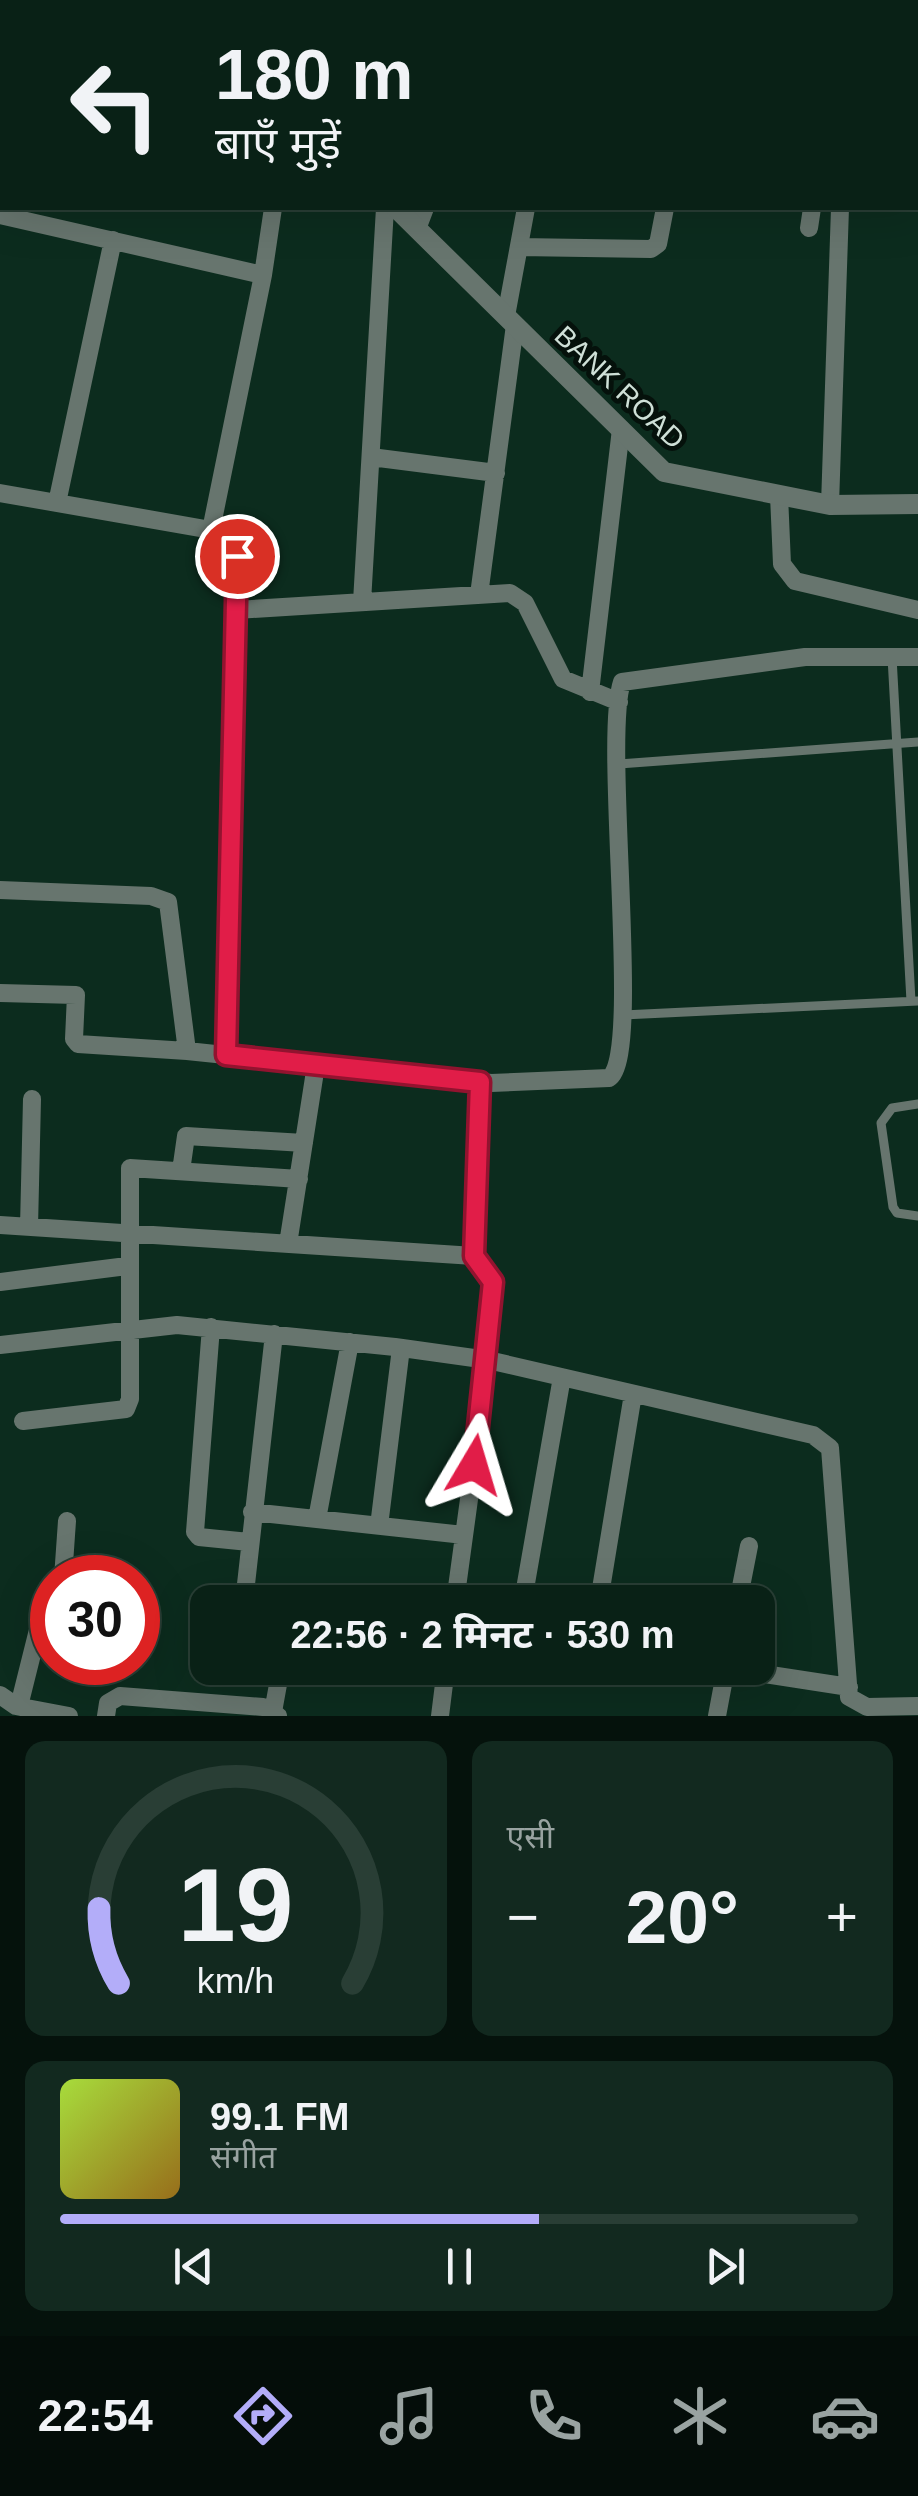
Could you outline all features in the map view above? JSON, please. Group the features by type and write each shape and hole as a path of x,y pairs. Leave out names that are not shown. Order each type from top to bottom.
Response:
{"street":[{"path":"211,530 263,274 272,210"},
{"path":"362,602 386,210"},
{"name":"BANK ROAD","path":"398,210 664,472 830,505 918,504"},
{"path":"417,229 424,210"},
{"path":"479,595 496,473 518,247 526,210"},
{"path":"518,247 651,250 658,244 665,210"},
{"path":"809,228 812,210"},
{"path":"830,505 840,210"},
{"path":"0,215 263,274"},
{"path":"57,503 113,240"},
{"path":"590,692 621,429"},
{"path":"370,457 496,473"},
{"path":"0,493 211,530 234,544 236,610 226,1055"},
{"path":"779,494 782,564 786,574 795,580 918,610"},
{"path":"236,610 479,595 520,596 562,679 619,702"},
{"path":"0,993 76,995 74,1040 78,1044 187,1051 480,1082 610,1078 621,1064 619,687 628,679 805,656 918,657"},
{"path":"0,890 151,896 168,902 187,1051"},
{"path":"288,1244 316,1064"},
{"path":"457,1585 488,1360 493,1282 474,1256 480,1082"},
{"path":"29,1227 32,1100"},
{"path":"181,1170 186,1136 304,1143"},
{"path":"22,1421 126,1408 130,1399 130,1168 298,1179"},
{"path":"0,1225 474,1256"},
{"path":"0,1282 127,1266"},
{"path":"211,1327 195,1532 199,1537 249,1542"},
{"path":"0,1345 128,1328 211,1327 350,1342 488,1360 826,1441 830,1448 848,1686 854,1703 918,1706"},
{"path":"245,1585 274,1334"},
{"path":"318,1519 350,1342"},
{"path":"379,1526 401,1348"},
{"path":"526,1585 562,1378"},
{"path":"602,1585 633,1394"},
{"path":"252,1512 464,1535"},
{"path":"65,1555 67,1521"},
{"path":"741,1585 749,1546"},
{"path":"19,1706 30,1662"},
{"path":"775,1675 848,1686"},
{"path":"106,1716 108,1703 120,1696 185,1708 264,1707 276,1714 279,1685"},
{"path":"440,1716 444,1685"},
{"path":"717,1716 723,1685"},
{"path":"0,1694 19,1706 69,1716"}],"lane":[{"path":"622,1014 914,1001 892,656"},
{"path":"618,764 918,742"},
{"path":"918,1104 892,1108 882,1123 894,1207 897,1214 918,1216"}],"route":[{"path":"237,556 226,1055 480,1082 474,1256 493,1282 488,1360 474,1465"}]}
